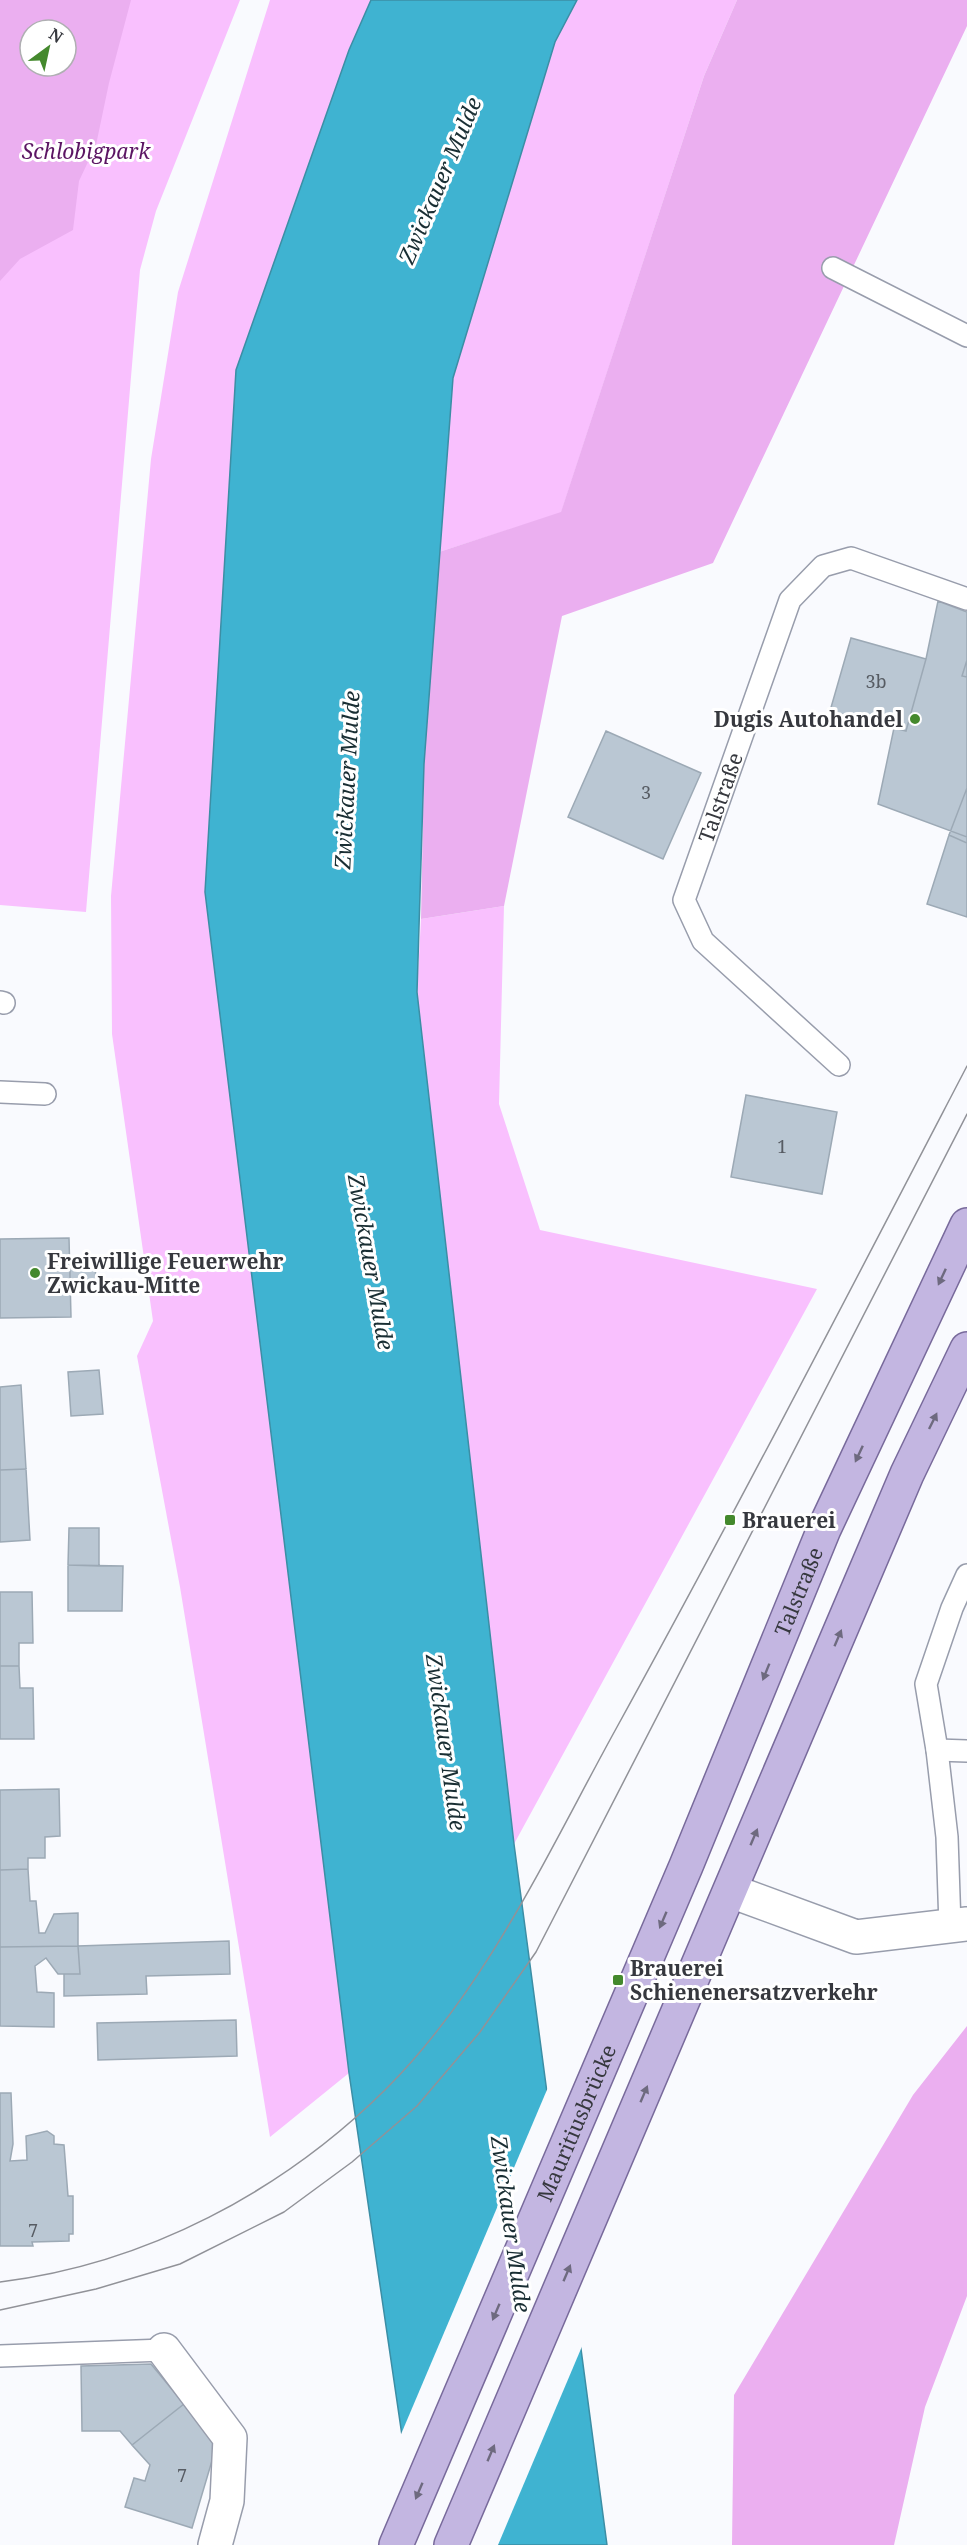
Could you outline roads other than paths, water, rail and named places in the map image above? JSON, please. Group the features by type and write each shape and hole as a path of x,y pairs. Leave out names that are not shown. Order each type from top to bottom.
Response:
{"main road":[{"name":"Talstraße","path":"686,1866 824,1529 967,1225"},
{"path":"451,2545 907,1474 967,1349"},
{"name":"Mauritiusbrücke","path":"396,2545 686,1866"}],"street":[{"path":"731,1891 856,1937 958,1925"},
{"path":"164,2350 230,2438 227,2501 214,2545"}],"lane":[{"path":"833,268 967,336"},
{"name":"Talstraße","path":"839,1065 703,940 684,900 790,600 823,566 851,558 967,599"},
{"path":"0,1092 45,1094"},
{"path":"958,1925 937,1750 926,1684 952,1608 967,1575"},
{"path":"937,1750 967,1751"},
{"path":"0,2356 164,2350"}],"water":[{"name":"Zwickauer Mulde","path":"371,0 577,0 555,42 453,378 424,764 417,992 514,1844 607,2545 418,2545 349,2073 205,892 236,370 349,50"}],"tram line":[{"path":"0,2282 54,2273 107,2259 159,2240 257,2191 346,2126 386,2089 422,2050 455,2007 514,1917 750,1480 967,1066"},
{"path":"0,2310 96,2289 180,2264 284,2212 352,2162 417,2106 480,2032 536,1952 967,1114"}],"place":[{"name":"Dugis Autohandel","path":"915,719"},
{"name":"Freiwillige Feuerwehr Zwickau-Mitte","path":"35,1273"},
{"name":"Brauerei","path":"730,1520"},
{"name":"Brauerei Schienenersatzverkehr","path":"618,1980"}],"park label":[{"name":"Schlobigpark","path":"86,151"}]}
